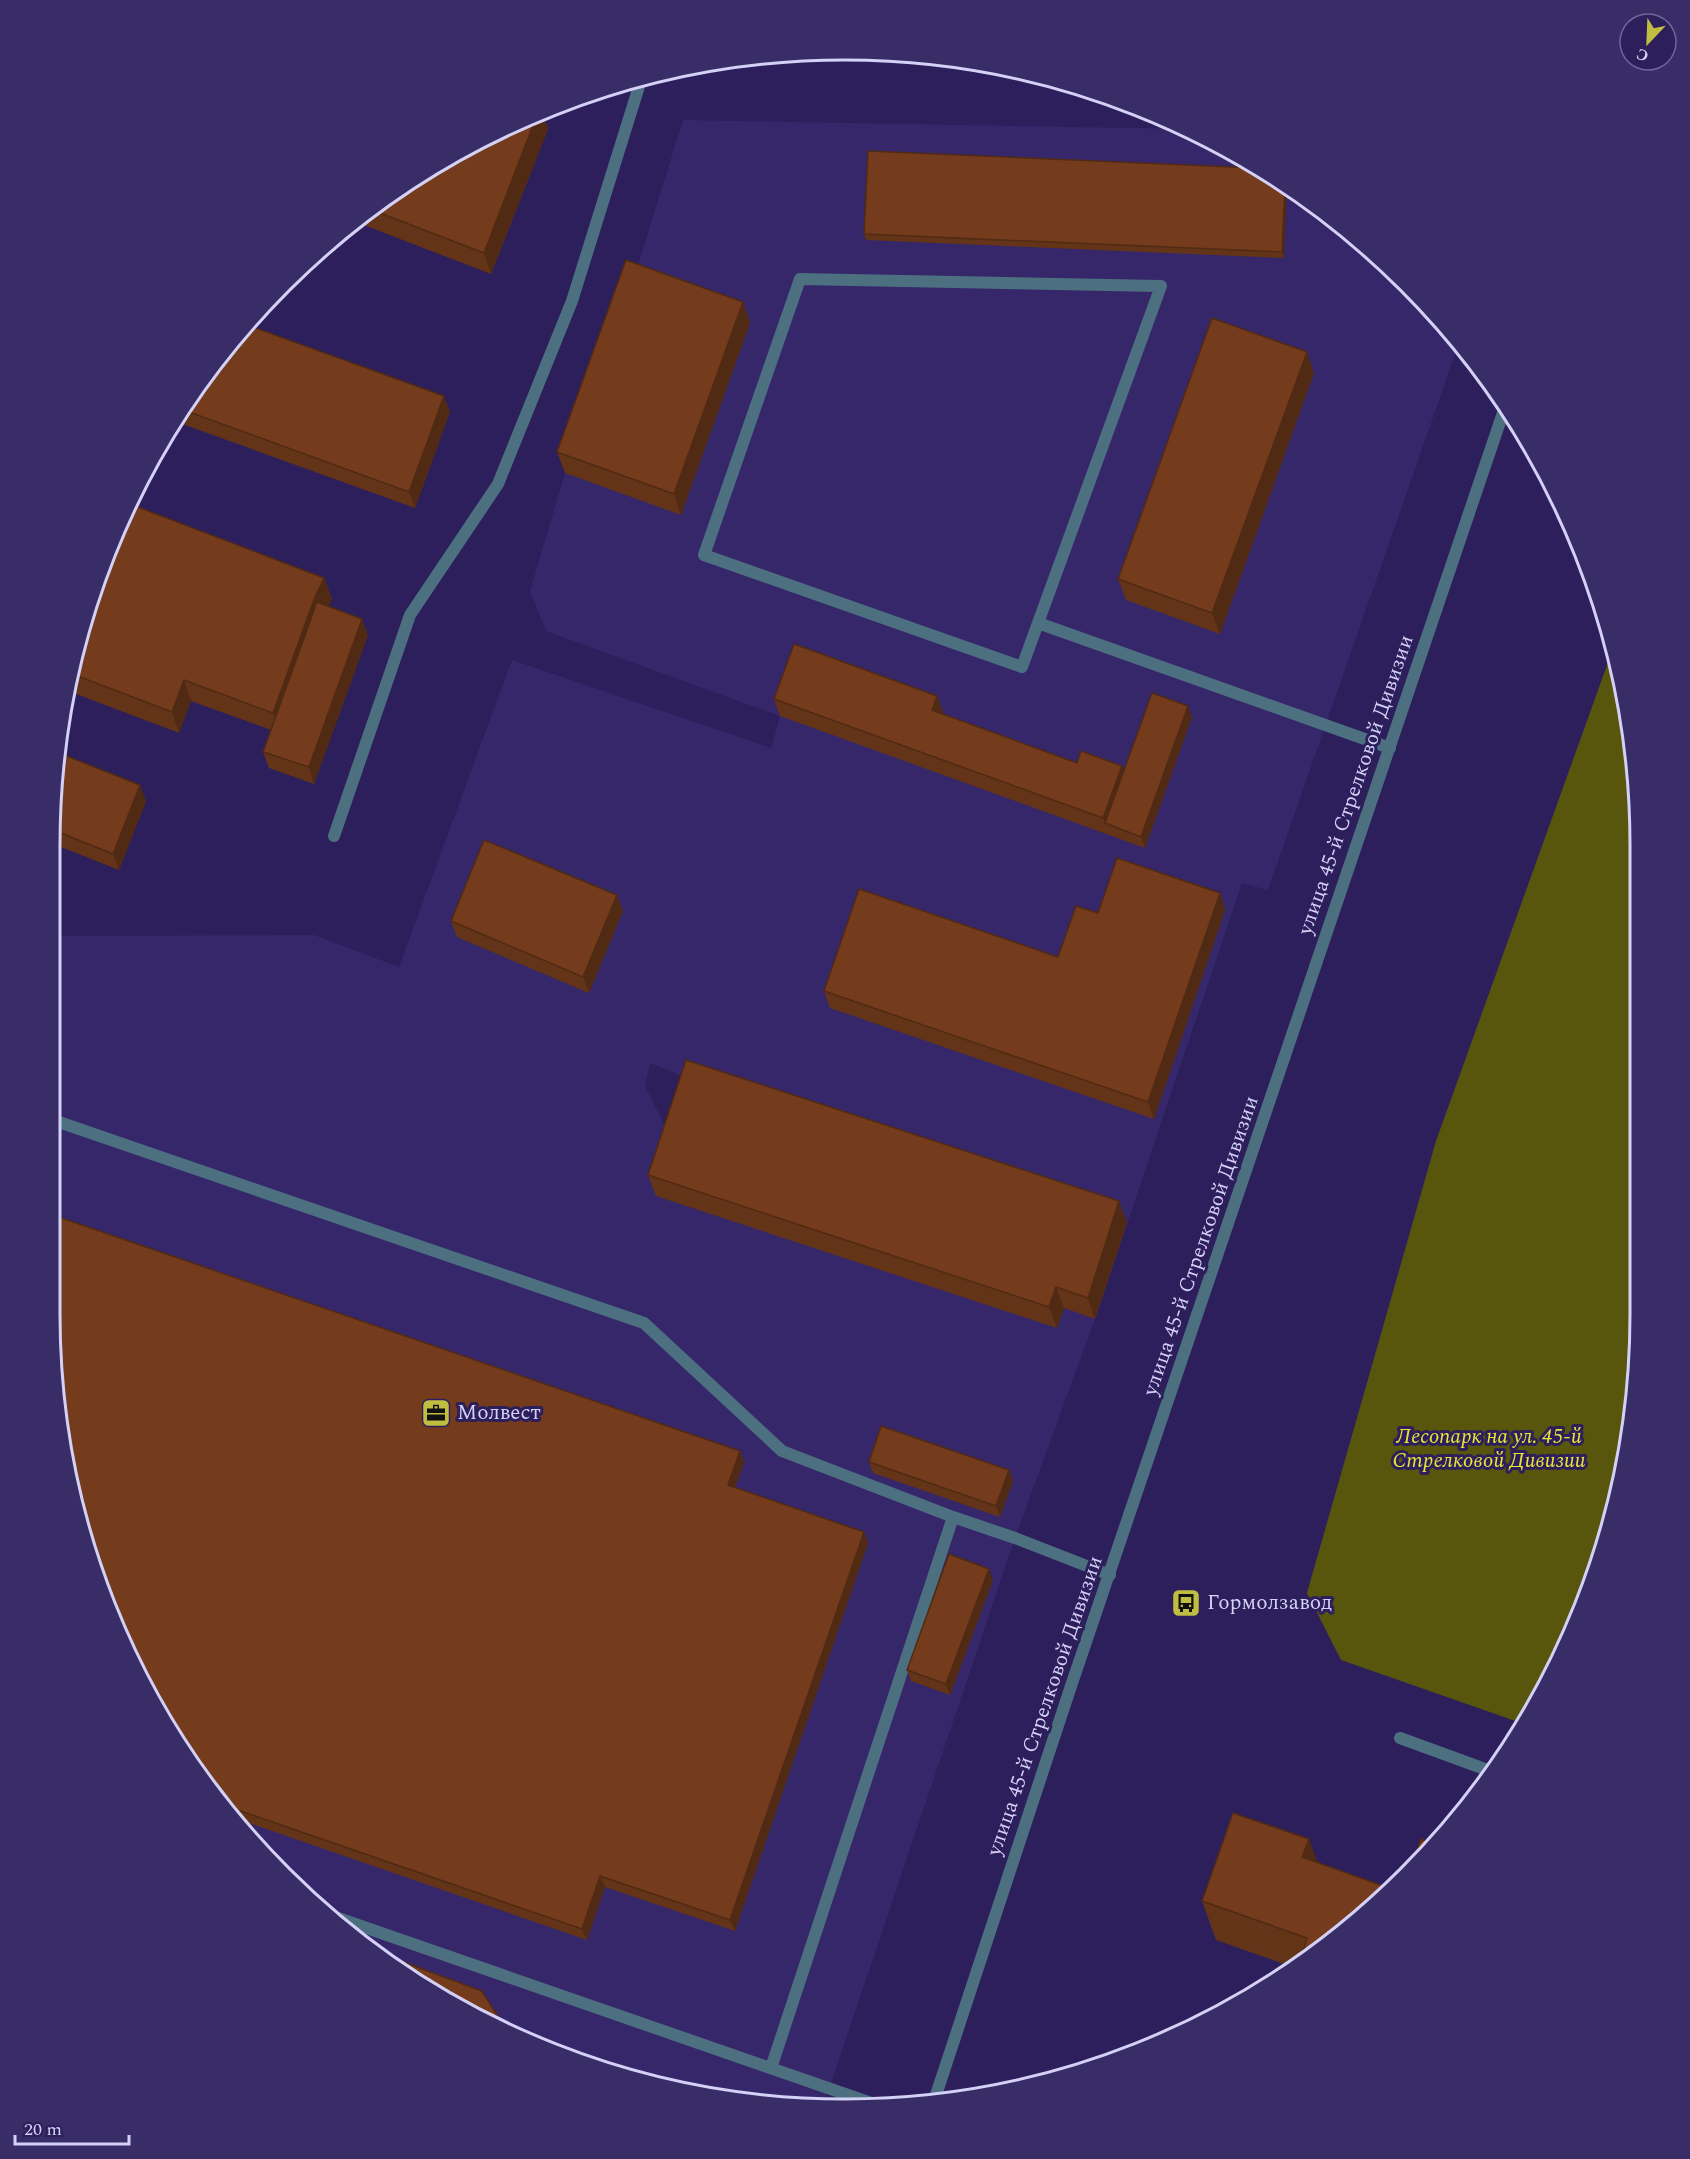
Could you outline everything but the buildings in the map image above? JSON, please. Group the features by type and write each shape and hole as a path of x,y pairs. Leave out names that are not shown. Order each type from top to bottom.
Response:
{"street":[{"path":"334,836 410,615 498,484 572,301 638,88"},
{"path":"800,279 1161,286 1038,623 1022,667 704,555 800,279"},
{"name":"улица 45-й Стрелковой Дивизии","path":"937,2093 1502,416"},
{"path":"1038,623 1390,748"},
{"path":"60,1122 644,1323 782,1451 1110,1575"},
{"path":"771,2068 953,1517"},
{"path":"1400,1738 1485,1769"},
{"path":"348,1922 858,2098"}],"shaded area":[{"path":"683,120 1164,129 1238,165 1323,222 1400,290 1456,352 1268,890 1242,883 1095,1319 1015,1538 826,2098 743,2092 692,2084 593,2057 545,2039 452,1994 367,1937 327,1904 255,1832 222,1792 192,1750 165,1706 120,1614 87,1517 75,1467 62,1365 60,1314 60,936 314,935 399,967 512,660 771,748 780,716 546,631 530,591 565,473 633,281","holes":["650,1063 694,1081 673,1142 645,1086"]}],"green space":[{"name":"Лесопарк на ул. 45-й Стрелковой Дивизии","path":"1608,663 1623,743 1630,845 1630,1314 1628,1365 1615,1467 1588,1566 1549,1661 1516,1721 1341,1660 1307,1593 1436,1141"}],"place":[{"name":"Молвест","path":"436,1413"},
{"name":"Гормолзавод","path":"1186,1603"}]}
